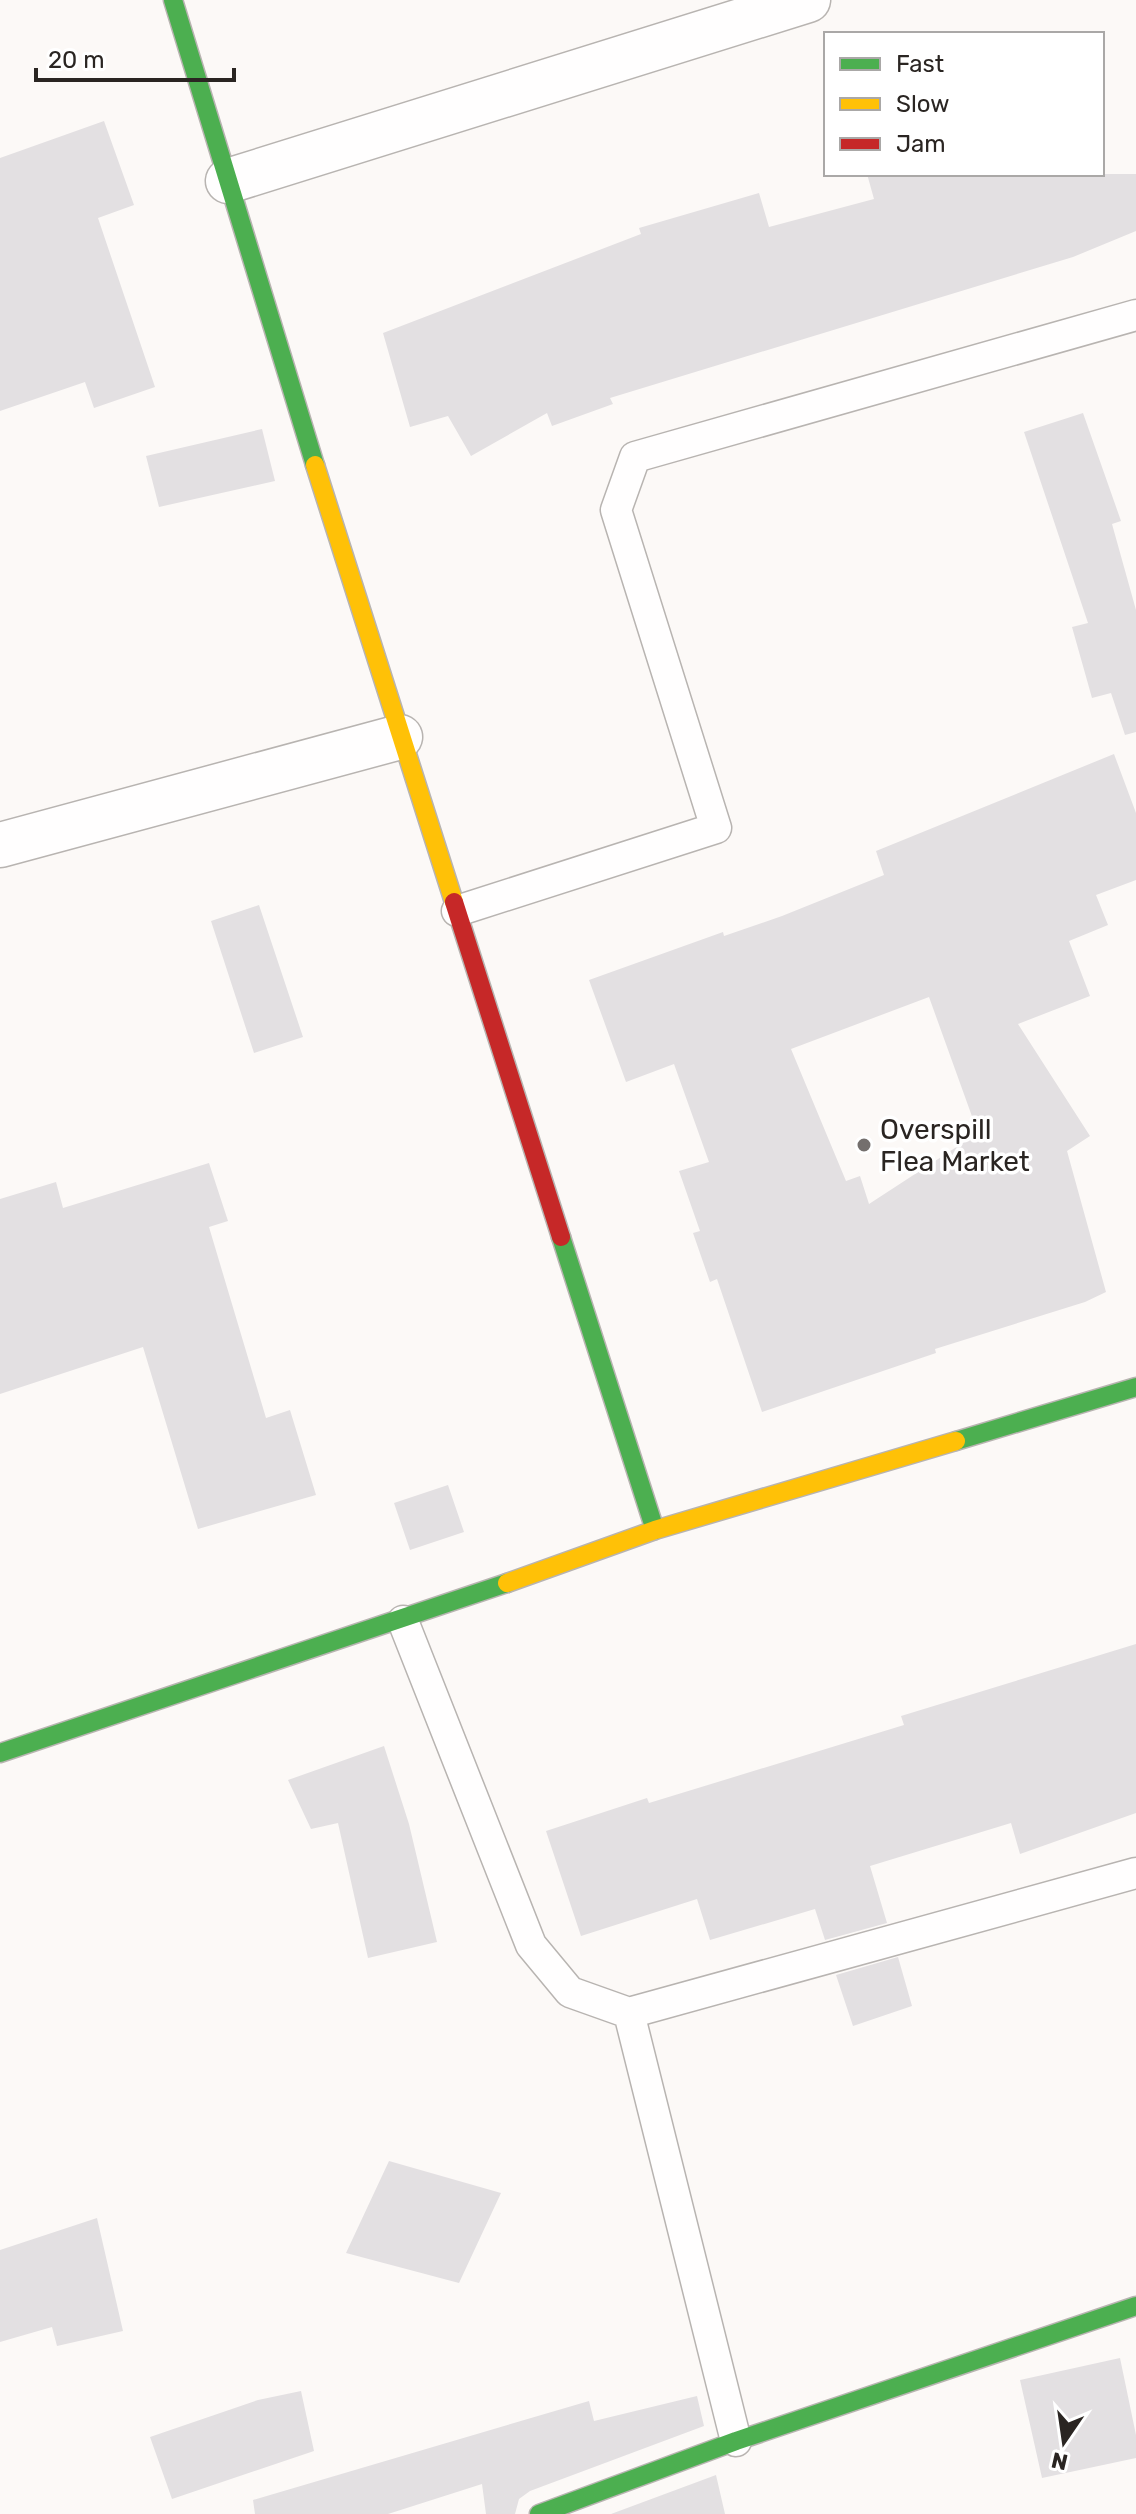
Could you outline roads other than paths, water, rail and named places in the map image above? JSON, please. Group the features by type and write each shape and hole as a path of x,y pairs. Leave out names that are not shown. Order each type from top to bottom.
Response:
{"street":[{"path":"173,0 400,737 655,1530"},
{"path":"228,181 808,0"},
{"path":"0,845 400,737"},
{"path":"0,1753 403,1621 655,1530 1136,1387"},
{"path":"539,2514 736,2441 1136,2306"}],"lane":[{"path":"457,911 716,828 616,510 635,457 1136,315"},
{"path":"403,1621 531,1945 570,1992 629,2013 1136,1873"},
{"path":"629,2013 736,2441"}],"place":[{"name":"Overspill Flea Market","path":"864,1145"}]}
